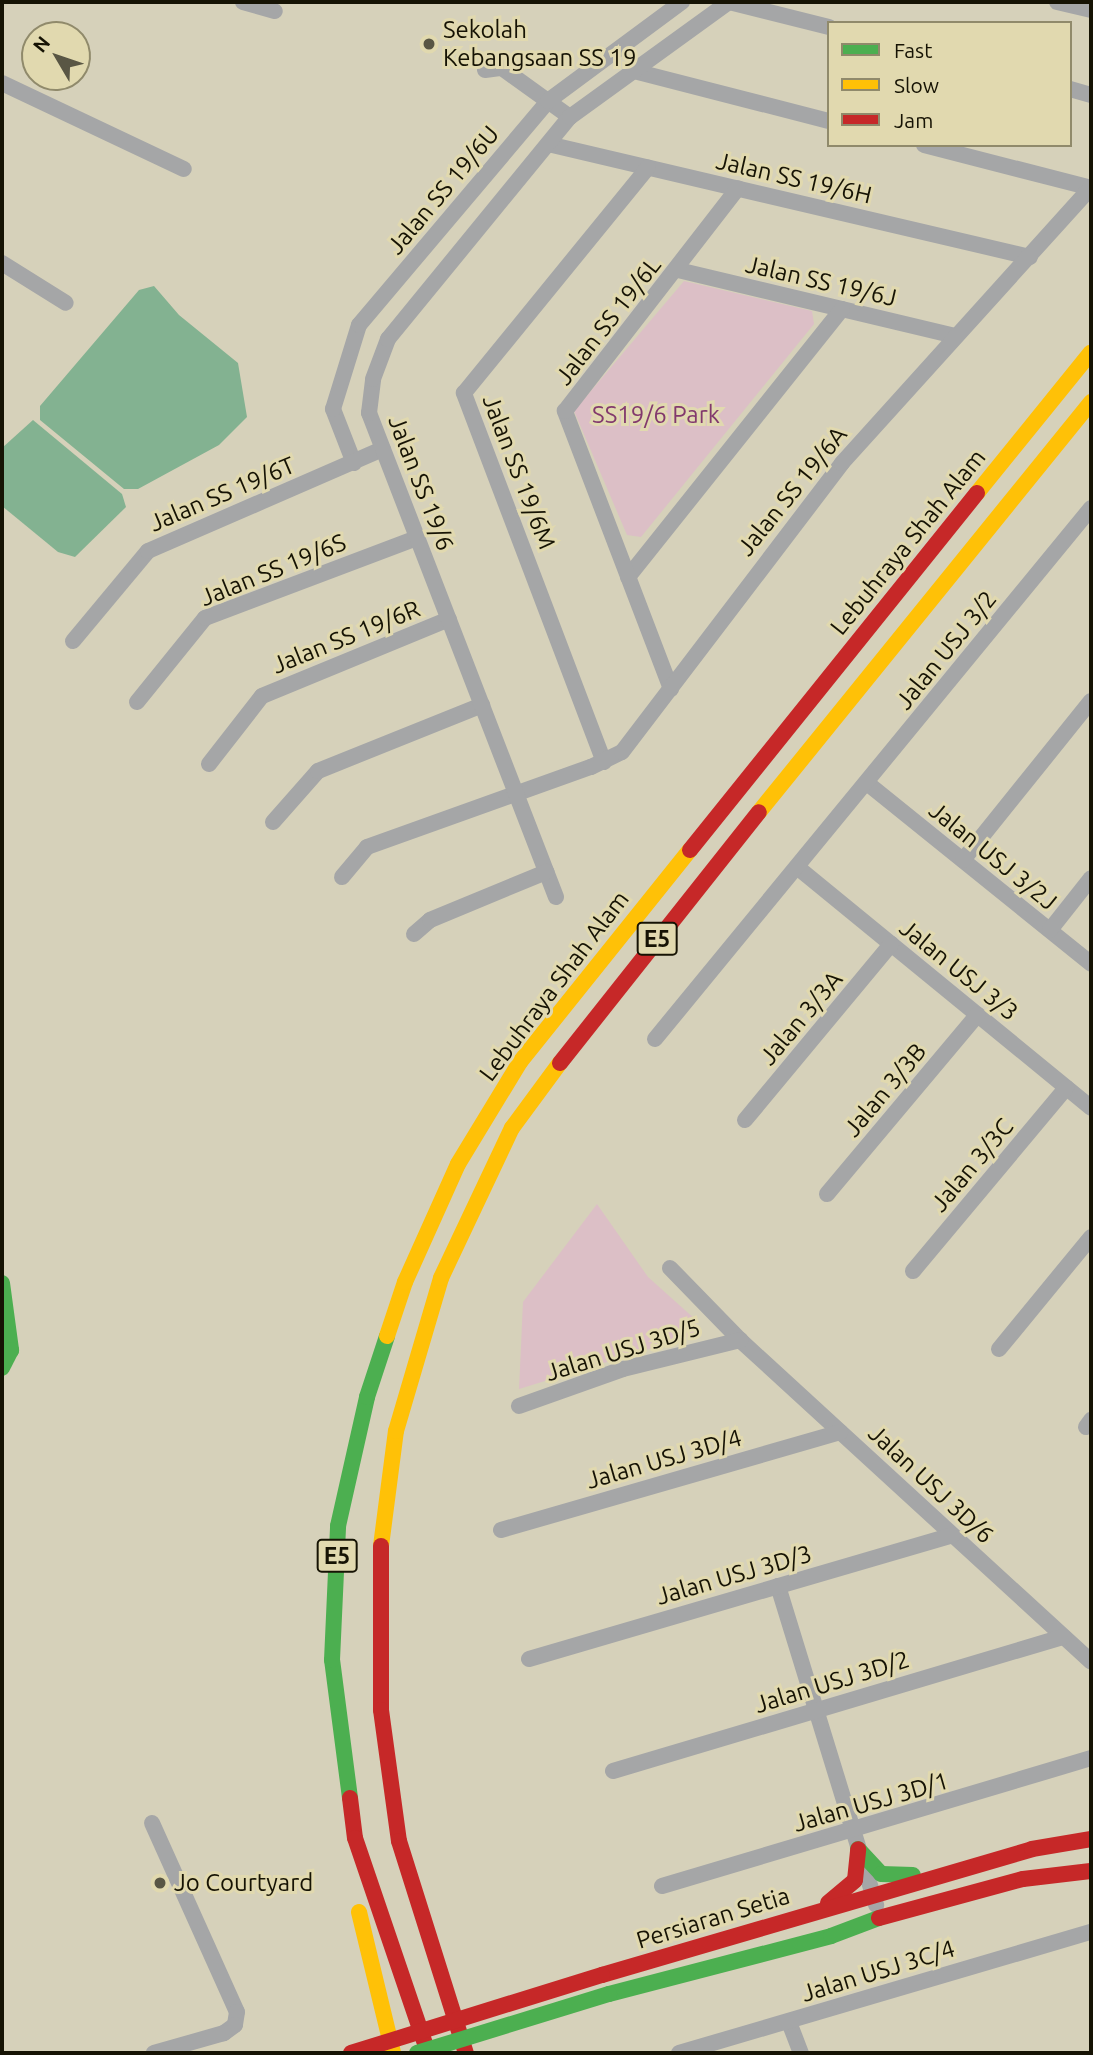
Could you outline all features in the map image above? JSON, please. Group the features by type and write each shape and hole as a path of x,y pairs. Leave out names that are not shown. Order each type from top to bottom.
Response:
{"main road":[{"name":"Lebuhraya Shah Alam","path":"428,2053 355,1838 332,1660 338,1526 367,1397 405,1282 458,1164 520,1062 585,977 1091,352"},
{"name":"Lebuhraya Shah Alam","path":"466,2052 399,1841 380,1710 380,1557 396,1431 441,1278 512,1128 603,1005 1091,402"},
{"path":"2,1283 6,1287 11,1350 2,1368"},
{"path":"355,1838 359,1912 393,2053"},
{"name":"Persiaran Setia","path":"352,2053 872,1894 1032,1849 1091,1839"},
{"path":"858,1849 881,1874 939,1875"},
{"path":"820,1910 855,1880 858,1849"},
{"name":"Persiaran Setia","path":"416,2053 609,1994 831,1936 881,1917 1023,1879 1091,1871"}],"street":[{"path":"243,2 275,11"},
{"name":"Jalan SS 19/6U","path":"354,463 333,409 359,325 548,101 682,2"},
{"path":"729,2 827,26"},
{"name":"Jalan SS 19/6","path":"556,897 369,413 373,379 388,338 570,117 729,2"},
{"path":"1057,2 1091,10"},
{"path":"485,70 502,68 570,117"},
{"path":"634,71 827,120"},
{"path":"2,83 184,169"},
{"path":"1072,90 1091,95"},
{"name":"Jalan SS 19/6H","path":"548,144 1030,257"},
{"path":"933,147 1091,188"},
{"name":"Jalan SS 19/6M","path":"604,762 464,393 648,167"},
{"name":"Jalan SS 19/6L","path":"671,689 565,411 678,270 738,188"},
{"name":"Jalan SS 19/6A","path":"342,877 367,847 604,762 622,752 842,463 1091,188"},
{"path":"2,263 66,303"},
{"name":"Jalan SS 19/6J","path":"678,270 955,336"},
{"path":"628,577 842,309"},
{"name":"Jalan SS 19/6T","path":"73,641 148,551 383,449"},
{"name":"Jalan USJ 3/2","path":"797,867 1091,508"},
{"name":"Jalan SS 19/6S","path":"137,702 205,618 417,538"},
{"name":"Jalan SS 19/6R","path":"209,764 262,696 449,619"},
{"path":"963,860 1091,701"},
{"path":"273,822 318,771 482,705"},
{"name":"Jalan USJ 3/2J","path":"867,783 1091,964"},
{"path":"655,1039 797,867"},
{"name":"Jalan USJ 3/3","path":"797,867 1091,1108"},
{"path":"414,934 430,920 546,872"},
{"path":"1050,930 1091,878"},
{"name":"Jalan 3/3A","path":"745,1120 891,944"},
{"name":"Jalan 3/3B","path":"827,1194 977,1015"},
{"name":"Jalan 3/3C","path":"913,1271 1066,1087"},
{"path":"999,1349 1091,1237"},
{"name":"Jalan USJ 3D/6","path":"670,1268 740,1340 1091,1662"},
{"name":"Jalan USJ 3D/5","path":"519,1406 623,1368 740,1340"},
{"name":"Jalan USJ 3D/4","path":"501,1530 840,1432"},
{"name":"Jalan USJ 3D/3","path":"529,1660 952,1535"},
{"path":"778,1586 881,1917"},
{"name":"Jalan USJ 3D/2","path":"613,1771 1063,1637"},
{"name":"Jalan USJ 3D/1","path":"662,1886 1091,1758"},
{"path":"152,1823 237,2012 235,2025 224,2033 154,2053"},
{"name":"Jalan USJ 3C/4","path":"678,2053 1091,1932"},
{"path":"789,2022 801,2053"}],"green space":[{"name":"SS19/6 Park","path":"684,281 812,311 814,324 641,537 627,535 574,411"},
{"path":"597,1204 648,1277 696,1320 698,1334 519,1389 523,1302"}],"shaded area":[{"path":"154,286 179,315 238,363 247,417 219,445 138,489 124,489 40,420 40,406 139,290"},
{"path":"33,420 122,494 126,507 75,557 58,552 2,506 2,448"}],"traffic: fast":[{"path":"2,1283 11,1350 2,1368"},
{"path":"350,1798 332,1660 338,1526 367,1397 387,1336"},
{"path":"858,1849 881,1874 913,1875"},
{"path":"609,1994 831,1936 879,1918"},
{"path":"417,2053 609,1994"}],"traffic: slow":[{"path":"977,493 1091,352"},
{"path":"759,812 1091,402"},
{"path":"387,1336 405,1282 458,1164 520,1062 690,850"},
{"path":"381,1546 396,1431 441,1278 512,1128 560,1063"},
{"path":"359,1912 393,2053"}],"traffic: jam":[{"path":"690,850 977,493"},
{"path":"560,1063 759,812"},
{"path":"381,1546 381,1710 399,1841 466,2053"},
{"path":"350,1798 355,1838 428,2053"},
{"path":"602,1975 1032,1849 1091,1839"},
{"path":"828,1903 855,1880 858,1849"},
{"path":"879,1918 1023,1879 1091,1871"},
{"path":"351,2053 602,1975"}],"place":[{"name":"Sekolah Kebangsaan SS 19","path":"429,44"},
{"name":"Jo Courtyard","path":"160,1883"}]}
